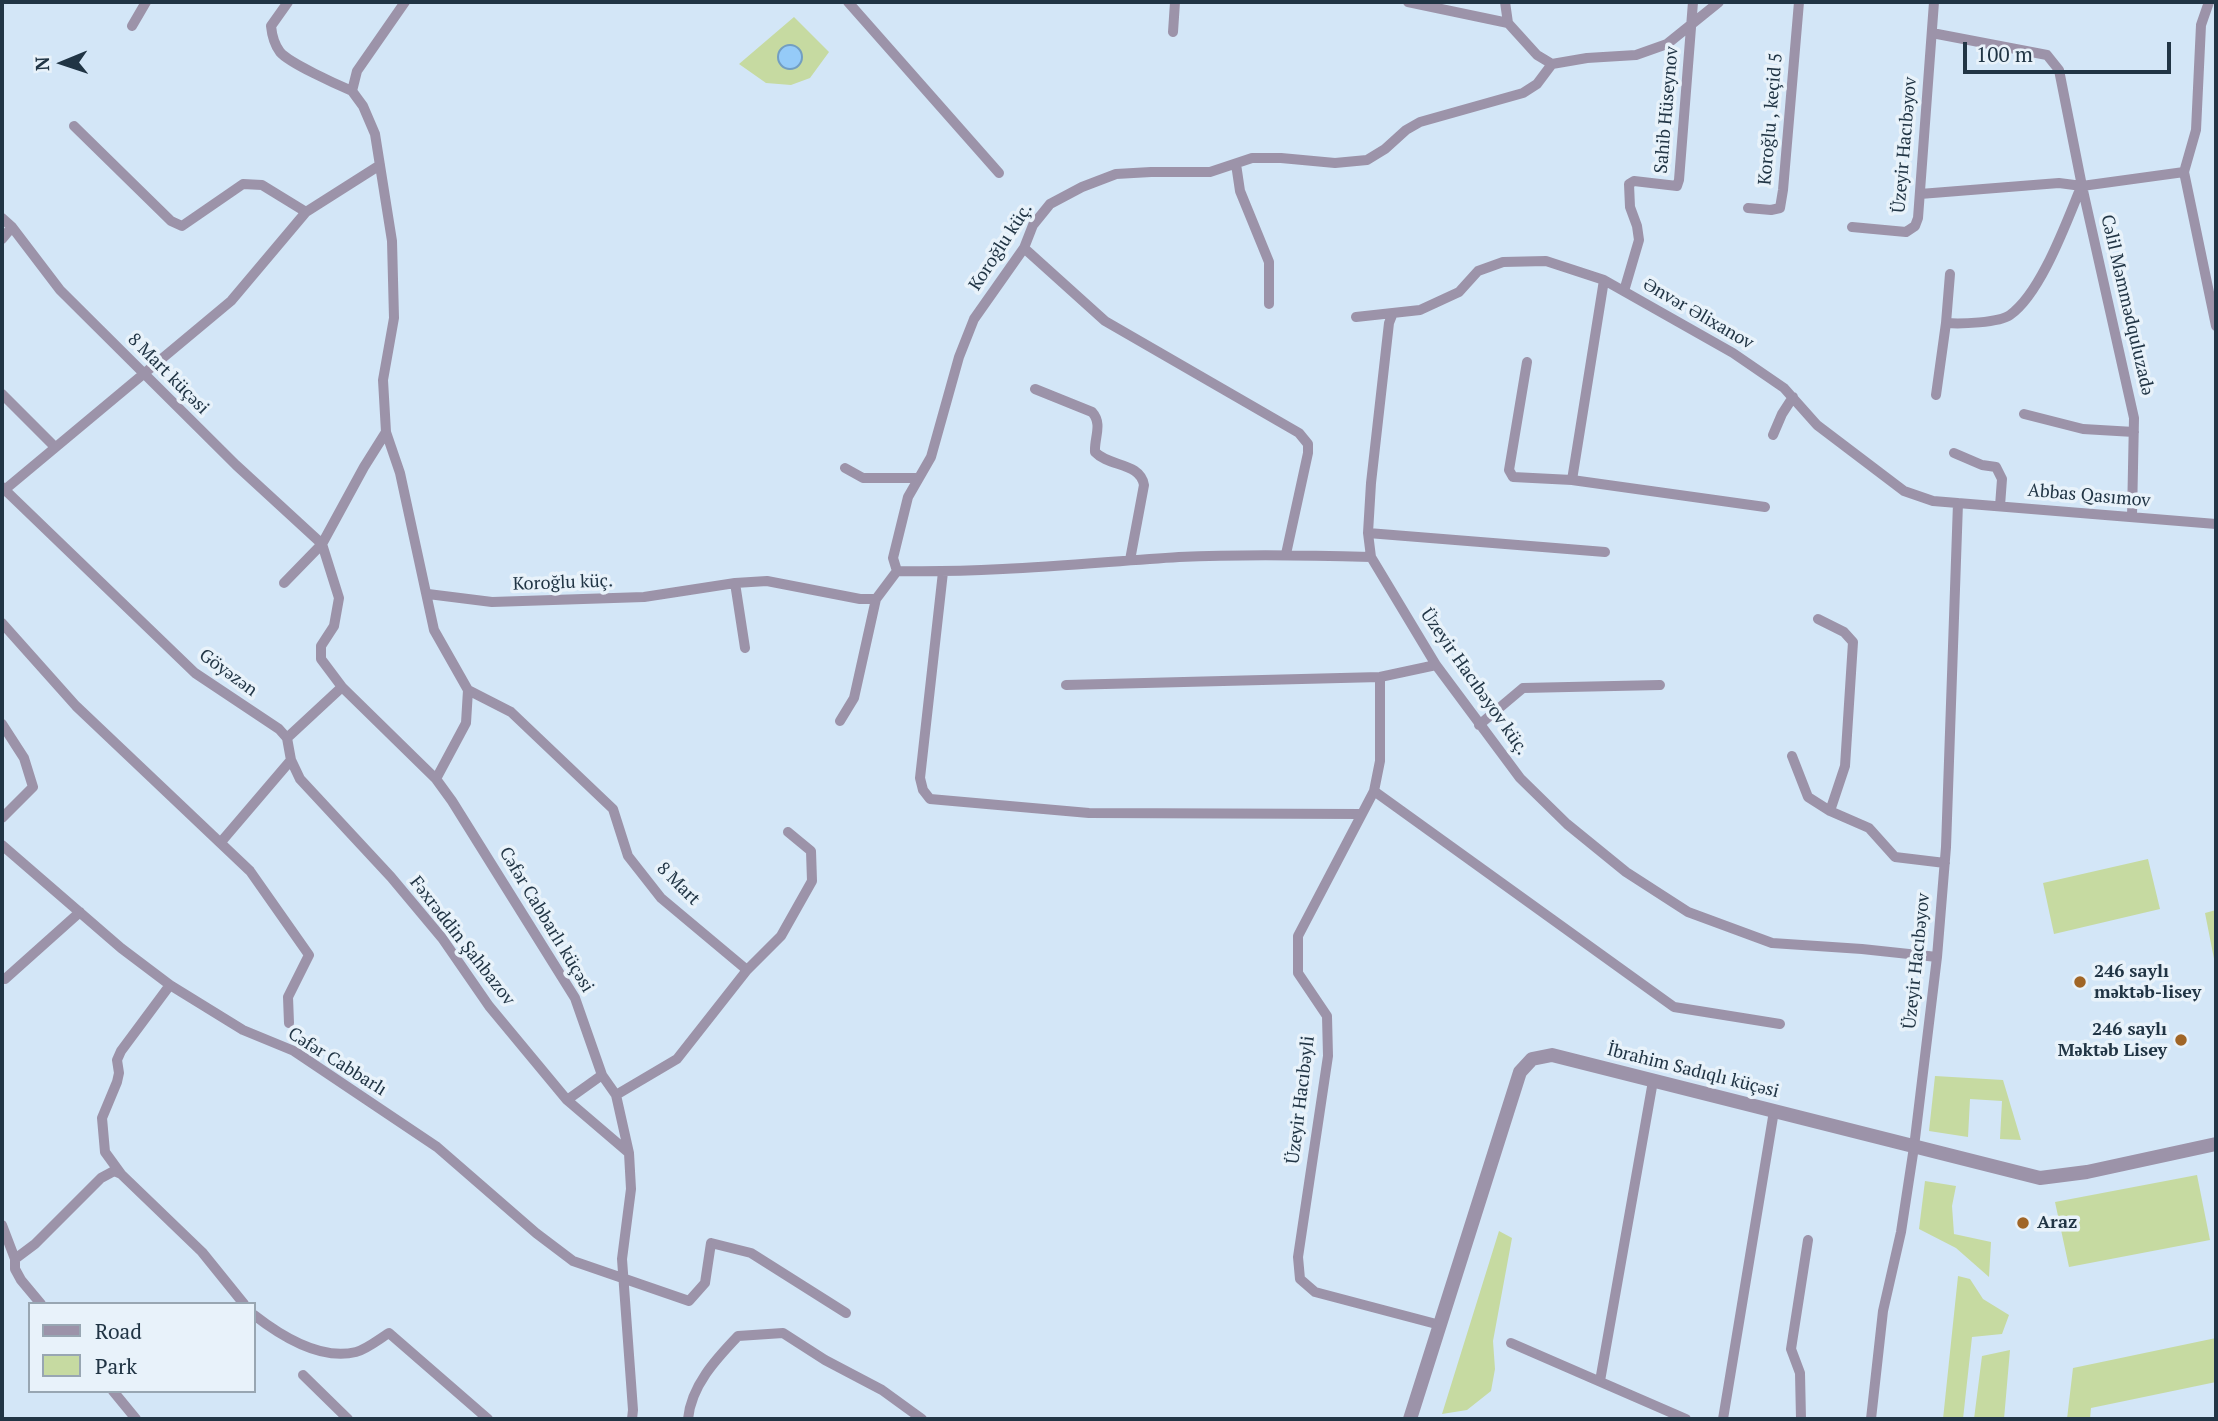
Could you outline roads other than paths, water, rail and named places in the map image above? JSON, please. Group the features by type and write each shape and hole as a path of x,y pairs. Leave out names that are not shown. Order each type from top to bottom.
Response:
{"street":[{"path":"132,26 146,2"},
{"path":"288,2 271,26 273,39 282,54 333,84 352,91 363,106 375,134 392,242 394,318 383,380 386,432 400,473 434,630 468,690 466,723 436,779 342,687 288,738"},
{"path":"352,91 357,71 405,2"},
{"path":"848,2 999,173"},
{"path":"1173,32 1175,2"},
{"path":"1408,2 1508,23"},
{"path":"1505,2 1508,23 1537,55 1552,64 1587,58 1636,55 1667,44 1719,2"},
{"name":"Sahib Hüseynov","path":"1625,291 1639,240 1630,206 1629,184 1634,181 1676,186 1679,180 1693,2"},
{"name":"Koroğlu , keçid 5","path":"1748,208 1780,208 1799,2"},
{"name":"Üzeyir Hacıbəyov","path":"1852,227 1906,232 1915,226 1918,218 1934,2"},
{"path":"2210,2 2201,25 2196,130 2184,172 2216,326"},
{"name":"Cəlil Məmmədquluzadə","path":"1932,33 2047,55 2059,70 2134,418 2132,517"},
{"name":"Koroğlu küç.","path":"897,571 893,558 908,497 931,457 974,318 1024,248 1033,225 1050,204 1082,187 1116,174 1210,172 1252,158 1335,163 1367,160 1420,122 1522,93 1537,84 1552,64"},
{"path":"74,126 172,221 182,226 243,184 262,185 306,212"},
{"path":"1236,164 1240,191 1269,262 1269,303"},
{"name":"Göyəzən","path":"288,738 279,729 195,673 3,489 231,301 306,212 380,165"},
{"path":"1920,194 2059,183 2082,186 2184,172"},
{"path":"1946,323 1964,325 2008,317 2032,293 2082,186"},
{"name":"8 Mart küçəsi","path":"2,218 12,227 60,290 236,465 322,544 339,598 334,626 321,646 321,659 342,687"},
{"path":"2,239 12,227"},
{"path":"1024,248 1105,321 1299,433 1308,444 1308,453 1286,554"},
{"name":"Ənvər Əlixanov","path":"1356,317 1420,310 1458,292 1478,271 1503,261 1546,261 1604,280 1733,353 1784,387 1816,425 1904,491 1933,501 1958,503"},
{"path":"1936,395 1950,274"},
{"path":"1572,480 1604,280"},
{"name":"Üzeyir Hacıbəyov küç.","path":"1393,313 1389,323 1371,483 1368,533 1371,557 1436,665 1520,778 1567,824 1626,872 1688,912 1772,943 1937,957"},
{"path":"1527,362 1509,470 1513,477 1572,480 1765,508"},
{"path":"1035,389 1092,412 1099,424 1095,452 1100,458 1138,471 1143,476 1144,485 1130,561"},
{"path":"2,394 54,446"},
{"path":"1773,435 1793,397"},
{"path":"2024,414 2083,429 2134,432"},
{"path":"284,583 322,544 363,467 386,432"},
{"path":"1954,453 1982,465 1996,467 2002,479 2000,506"},
{"path":"845,468 863,478 919,478"},
{"name":"Üzeyir Hacıbəyov","path":"1871,1419 1883,1311 1914,1147 1937,957 1945,863 1958,503"},
{"name":"Abbas Qasımov","path":"1958,503 2216,524"},
{"path":"1368,533 1605,552"},
{"path":"840,721 854,698 876,599 897,571 943,572 1286,554 1371,557"},
{"path":"943,572 920,778 923,790 930,799 1089,813 1361,814"},
{"name":"Koroğlu küç.","path":"428,594 492,602 644,597 735,583 767,581 860,599 876,599"},
{"path":"735,583 745,648"},
{"path":"1818,619 1844,632 1853,642 1845,766 1830,811"},
{"path":"2,624 76,706 250,871 309,956 288,997 289,1023"},
{"path":"1066,685 1380,677 1436,665"},
{"name":"Üzeyir Hacıbəyli","path":"1380,677 1380,761 1374,791 1298,936 1298,973 1327,1016 1328,1043 1298,1256 1300,1279 1315,1292 1440,1325"},
{"path":"1479,725 1523,688 1660,685"},
{"name":"8 Mart","path":"468,690 511,712 613,809 628,856 661,898 747,970"},
{"path":"2,724 24,758 33,786 2,818"},
{"name":"Fəxrəddin Şahbazov","path":"288,738 291,760 300,779 391,877 442,938 489,1006 566,1100 629,1153"},
{"path":"1792,756 1808,797 1830,811 1869,828 1895,857 1945,863"},
{"path":"220,842 291,760"},
{"name":"Cəfər Cabbarlı küçəsi","path":"436,779 575,998 602,1075 616,1095 629,1153 631,1189 622,1259 632,1419"},
{"path":"1374,791 1674,1007 1780,1024"},
{"path":"616,1095 677,1059 747,970 781,936 811,881 811,851 788,832"},
{"name":"Cəfər Cabbarlı","path":"2,845 121,948 170,985 243,1030 294,1051 437,1147 536,1233 573,1261 689,1301 705,1283 711,1243 751,1252 846,1313"},
{"path":"5,979 80,912"},
{"path":"170,985 117,1060 119,1073 102,1118 105,1152 121,1174 202,1252 242,1302"},
{"name":"İbrahim Sadıqlı küçəsi","path":"1410,1419 1520,1072 1532,1059 1552,1055 2040,1178 2087,1172 2216,1144"},
{"path":"566,1100 602,1075"},
{"path":"1600,1381 1653,1081"},
{"path":"1723,1419 1774,1111"},
{"path":"15,1259 34,1244 101,1178 114,1171 121,1174"},
{"path":"2,1225 20,1280 39,1302"},
{"path":"1801,1419 1800,1373 1791,1349 1808,1240"},
{"path":"256,1316 301,1344 329,1354 357,1352 389,1333 488,1419"},
{"path":"688,1419 689,1405 712,1363 738,1336 783,1333 825,1360 882,1390 922,1419"},
{"path":"1511,1343 1686,1419"},
{"path":"303,1376 348,1419"},
{"path":"115,1393 136,1419"}],"water":[{"path":"790,45 799,48 802,57 799,66 790,69 781,66 778,57 781,48"}],"place":[{"name":"246 saylı məktəb-lisey","path":"2080,982"},
{"name":"246 saylı Məktəb Lisey","path":"2181,1040"},
{"name":"Araz","path":"2023,1223"}]}
